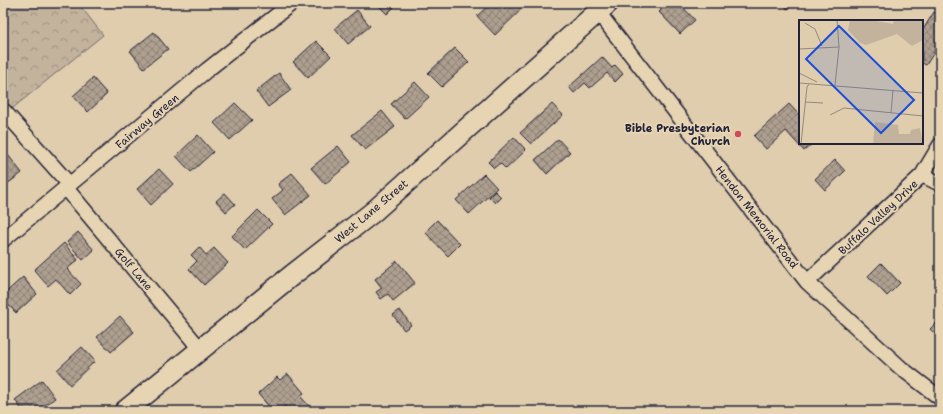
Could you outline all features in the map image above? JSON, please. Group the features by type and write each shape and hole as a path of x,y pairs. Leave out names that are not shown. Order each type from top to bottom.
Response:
{"street":[{"name":"Fairway Green","path":"3,240 207,70 292,3"},
{"name":"Hendon Memorial Road","path":"603,7 807,282 901,368 940,398"},
{"name":"West Lane Street","path":"125,411 290,276 373,212 603,7"},
{"name":"Golf Lane","path":"4,111 201,350"},
{"name":"Buffalo Valley Drive","path":"807,282 922,175 940,145"},
{"path":"922,175 940,184"}],"green space":[{"path":"3,3 78,3 103,35 3,116"}],"building":[{"path":"376,3 398,3 387,14"},
{"path":"491,3 522,3 525,6 495,35 477,16"},
{"path":"668,3 679,3 695,20 680,34 659,12"},
{"path":"784,3 798,3 787,9"},
{"path":"357,10 370,26 348,44 335,28"},
{"path":"934,12 940,16 940,43 926,65 923,64 923,29"},
{"path":"154,32 168,49 144,68 130,51"},
{"path":"316,41 331,56 308,78 293,62"},
{"path":"455,48 469,62 442,87 428,73"},
{"path":"602,57 612,68 615,65 623,74 615,82 607,73 590,88 585,83 574,93 569,87"},
{"path":"279,73 291,90 268,107 256,91"},
{"path":"93,78 107,94 88,112 73,96"},
{"path":"415,82 429,97 405,119 391,104"},
{"path":"235,103 252,120 230,140 214,123"},
{"path":"552,104 563,115 531,144 520,133"},
{"path":"789,104 799,115 799,144 812,144 804,151 786,131 766,149 754,136"},
{"path":"382,111 395,127 365,150 352,135"},
{"path":"198,135 213,152 191,172 176,156"},
{"path":"514,137 526,150 506,169 500,163 494,168 488,162"},
{"path":"558,139 570,152 547,174 535,160"},
{"path":"338,146 351,162 325,184 311,168"},
{"path":"8,155 22,173 3,187 3,159"},
{"path":"835,160 845,171 825,190 815,179"},
{"path":"159,169 173,184 151,205 137,189"},
{"path":"292,173 311,195 285,215 272,199 283,190 278,184"},
{"path":"484,174 497,188 469,214 456,200"},
{"path":"495,191 501,197 495,203 489,197"},
{"path":"225,193 235,204 226,212 216,201"},
{"path":"258,210 272,224 245,250 232,236"},
{"path":"437,220 460,244 448,256 425,232"},
{"path":"78,232 94,250 83,260 67,242"},
{"path":"64,243 78,260 67,269 81,284 70,295 56,279 48,286 34,270"},
{"path":"199,247 206,255 214,248 228,263 204,285 189,269 197,261 191,255"},
{"path":"397,261 415,283 393,301 388,294 381,299 376,292 382,288 375,279"},
{"path":"881,263 900,283 887,296 868,276"},
{"path":"23,277 37,294 16,313 3,299 3,295"},
{"path":"400,310 411,325 404,330 393,315"},
{"path":"120,316 134,332 111,352 97,337"},
{"path":"940,319 940,339 930,329"},
{"path":"82,347 95,361 70,385 57,370"},
{"path":"288,374 304,393 300,396 310,407 306,411 289,411 285,406 279,411 273,411 258,394 277,377 280,380"},
{"path":"42,380 55,398 37,411 23,411 15,400"}],"place":[{"name":"Bible Presbyterian Church","path":"738,134"}]}
